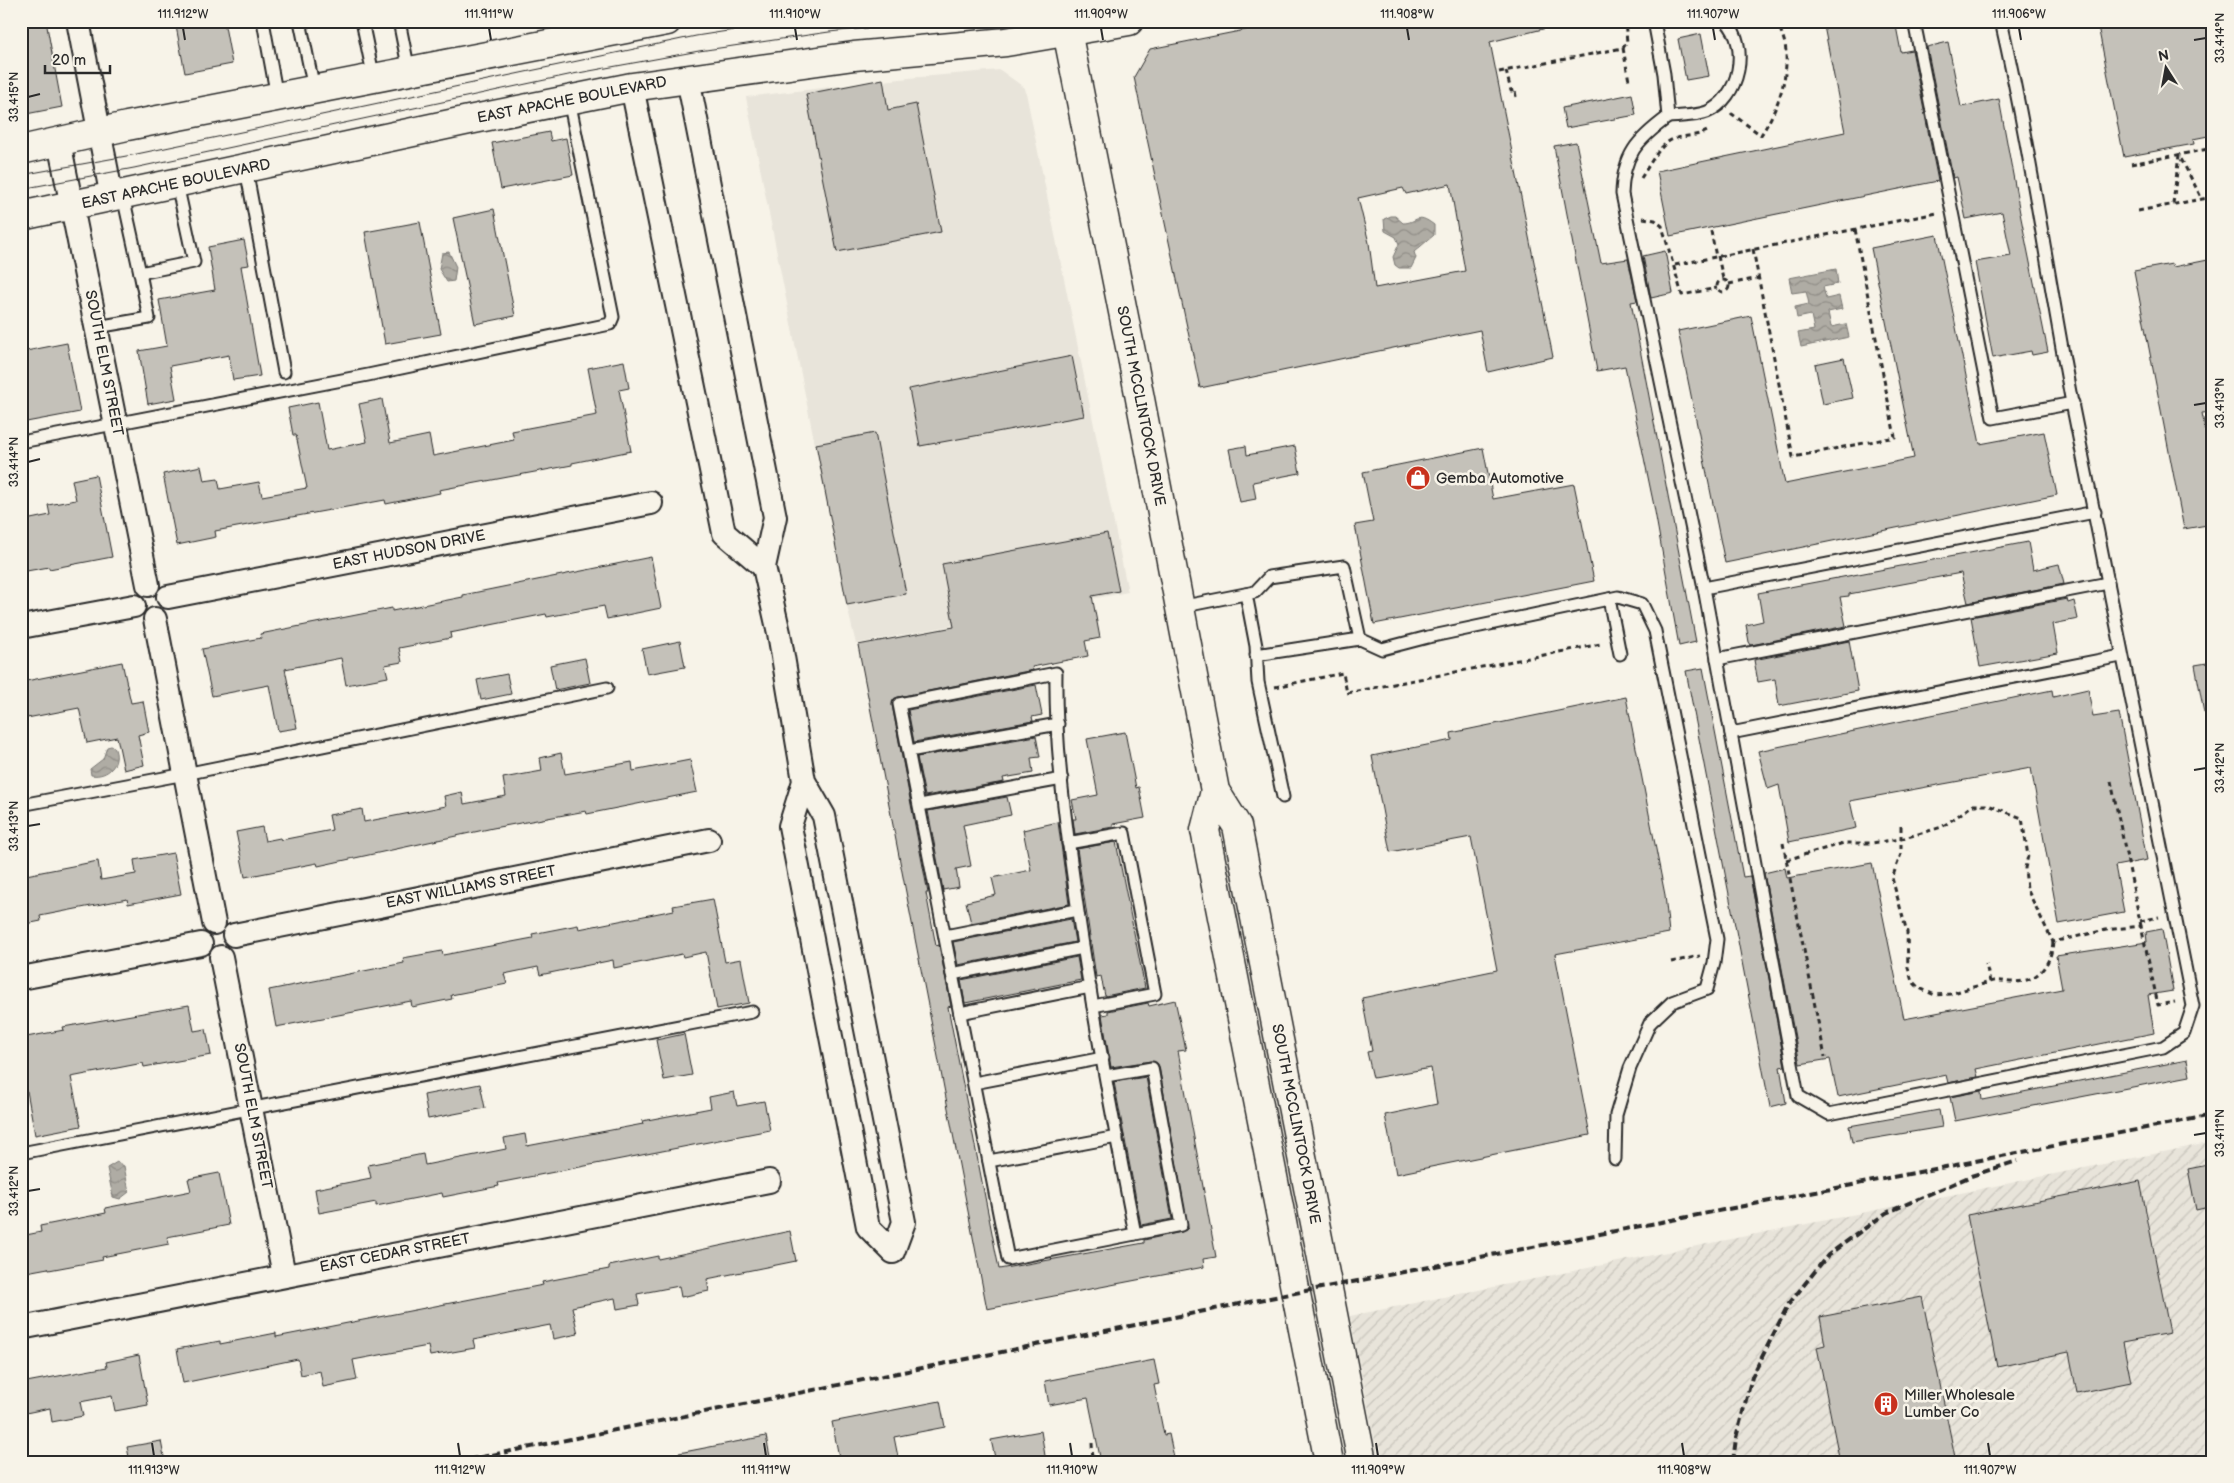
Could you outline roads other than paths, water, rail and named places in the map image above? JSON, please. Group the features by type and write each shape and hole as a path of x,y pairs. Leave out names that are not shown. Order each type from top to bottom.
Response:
{"main road":[{"path":"21,150 100,132 314,89 374,79 667,21"},
{"name":"EAST APACHE BOULEVARD","path":"21,216 632,87 854,56 1006,42 1066,27 1129,21"},
{"name":"SOUTH MCCLINTOCK DRIVE","path":"1066,27 1215,791 1237,826 1362,1462"},
{"name":"SOUTH MCCLINTOCK DRIVE","path":"1215,791 1205,830 1329,1462"}],"street":[{"path":"78,21 100,132 118,197"},
{"path":"688,79 775,517 764,567 779,633 804,781 824,816 904,1222 893,1252 868,1227 790,826 804,781"},
{"path":"632,87 724,533 764,567"},
{"name":"SOUTH ELM STREET","path":"59,142 148,585"},
{"name":"EAST HUDSON DRIVE","path":"168,597 651,503"},
{"path":"148,585 162,588 168,597 166,610 155,619 144,618 136,611 134,606 136,593 148,585"},
{"path":"21,627 134,606"},
{"path":"155,619 214,923"},
{"name":"EAST WILLIAMS STREET","path":"234,935 708,840"},
{"path":"214,923 228,926 234,935 235,940 231,951 221,957 210,956 205,952 201,944 203,931 214,923"},
{"path":"21,978 201,944"},
{"name":"SOUTH ELM STREET","path":"221,957 284,1275"},
{"name":"EAST CEDAR STREET","path":"21,1328 769,1181"}],"lane":[{"path":"263,21 277,97"},
{"path":"300,21 314,89"},
{"path":"362,21 374,79"},
{"path":"398,21 409,72"},
{"path":"1654,21 1668,118"},
{"path":"1726,21 1738,45 1740,65 1736,84 1724,101 1707,112 1668,118 1649,132 1632,150 1622,174 1622,194 1704,588 1798,1096 1829,1114 2162,1047 2184,1033 2193,1006 2121,656 2015,80 2001,21"},
{"path":"1914,21 1994,418 2073,403"},
{"path":"21,442 368,375 610,324 613,317 569,100"},
{"path":"246,169 284,372"},
{"path":"140,273 194,262 177,184"},
{"path":"97,327 149,318 140,273 118,197"},
{"path":"1704,588 2094,512"},
{"path":"1180,607 1255,592 1269,578 1344,566 1360,639"},
{"path":"1717,659 2108,583"},
{"path":"1246,594 1260,690 1284,797"},
{"path":"1256,655 1360,639 1382,649 1618,597 1642,604 1654,631 1717,939 1714,963 1707,989 1672,1002 1650,1023 1630,1068 1616,1115 1615,1159"},
{"path":"1609,599 1620,654"},
{"path":"1730,733 2121,656"},
{"path":"1106,1076 1152,1068 1181,1225 1008,1259 899,704 1056,673 1056,700 1062,779 1077,910 1093,1006 1135,1234"},
{"path":"21,805 185,774 607,688"},
{"path":"909,751 1058,724"},
{"path":"920,804 1062,779"},
{"path":"1068,843 1124,833 1155,994 1093,1006"},
{"path":"945,936 1077,910"},
{"path":"952,974 1083,948"},
{"path":"960,1013 1090,987"},
{"path":"21,1153 252,1110 752,1012"},
{"path":"974,1083 1103,1058"},
{"path":"989,1161 1117,1137"}],"water":[{"path":"1395,216 1403,223 1420,218 1434,225 1434,235 1414,252 1416,258 1411,268 1399,268 1395,265 1393,257 1399,244 1396,237 1385,231 1384,219"},
{"path":"449,252 456,267 454,281 447,282 439,269 442,253"},
{"path":"1836,269 1838,284 1823,287 1826,299 1839,296 1842,309 1828,312 1831,327 1846,324 1849,337 1801,347 1798,333 1814,330 1811,315 1797,318 1795,307 1809,304 1806,291 1792,293 1789,278"},
{"path":"107,747 114,747 116,753 115,764 108,772 91,775 90,769 103,759"},
{"path":"117,1162 124,1166 129,1192 120,1199 113,1197 107,1168"}],"tram line":[{"path":"21,175 132,155 696,36 791,21"},
{"path":"21,189 134,168 573,74 699,51 829,32 937,21"}],"railway":[{"path":"457,1462 1249,1302 2213,1115"},
{"path":"1733,1462 1736,1438 1752,1377 1788,1305 1828,1255 1886,1213 1971,1176 2017,1161"}],"place":[{"name":"Gemba Automotive","path":"1418,478"},
{"name":"Miller Wholesale Lumber Co","path":"1886,1404"}]}
